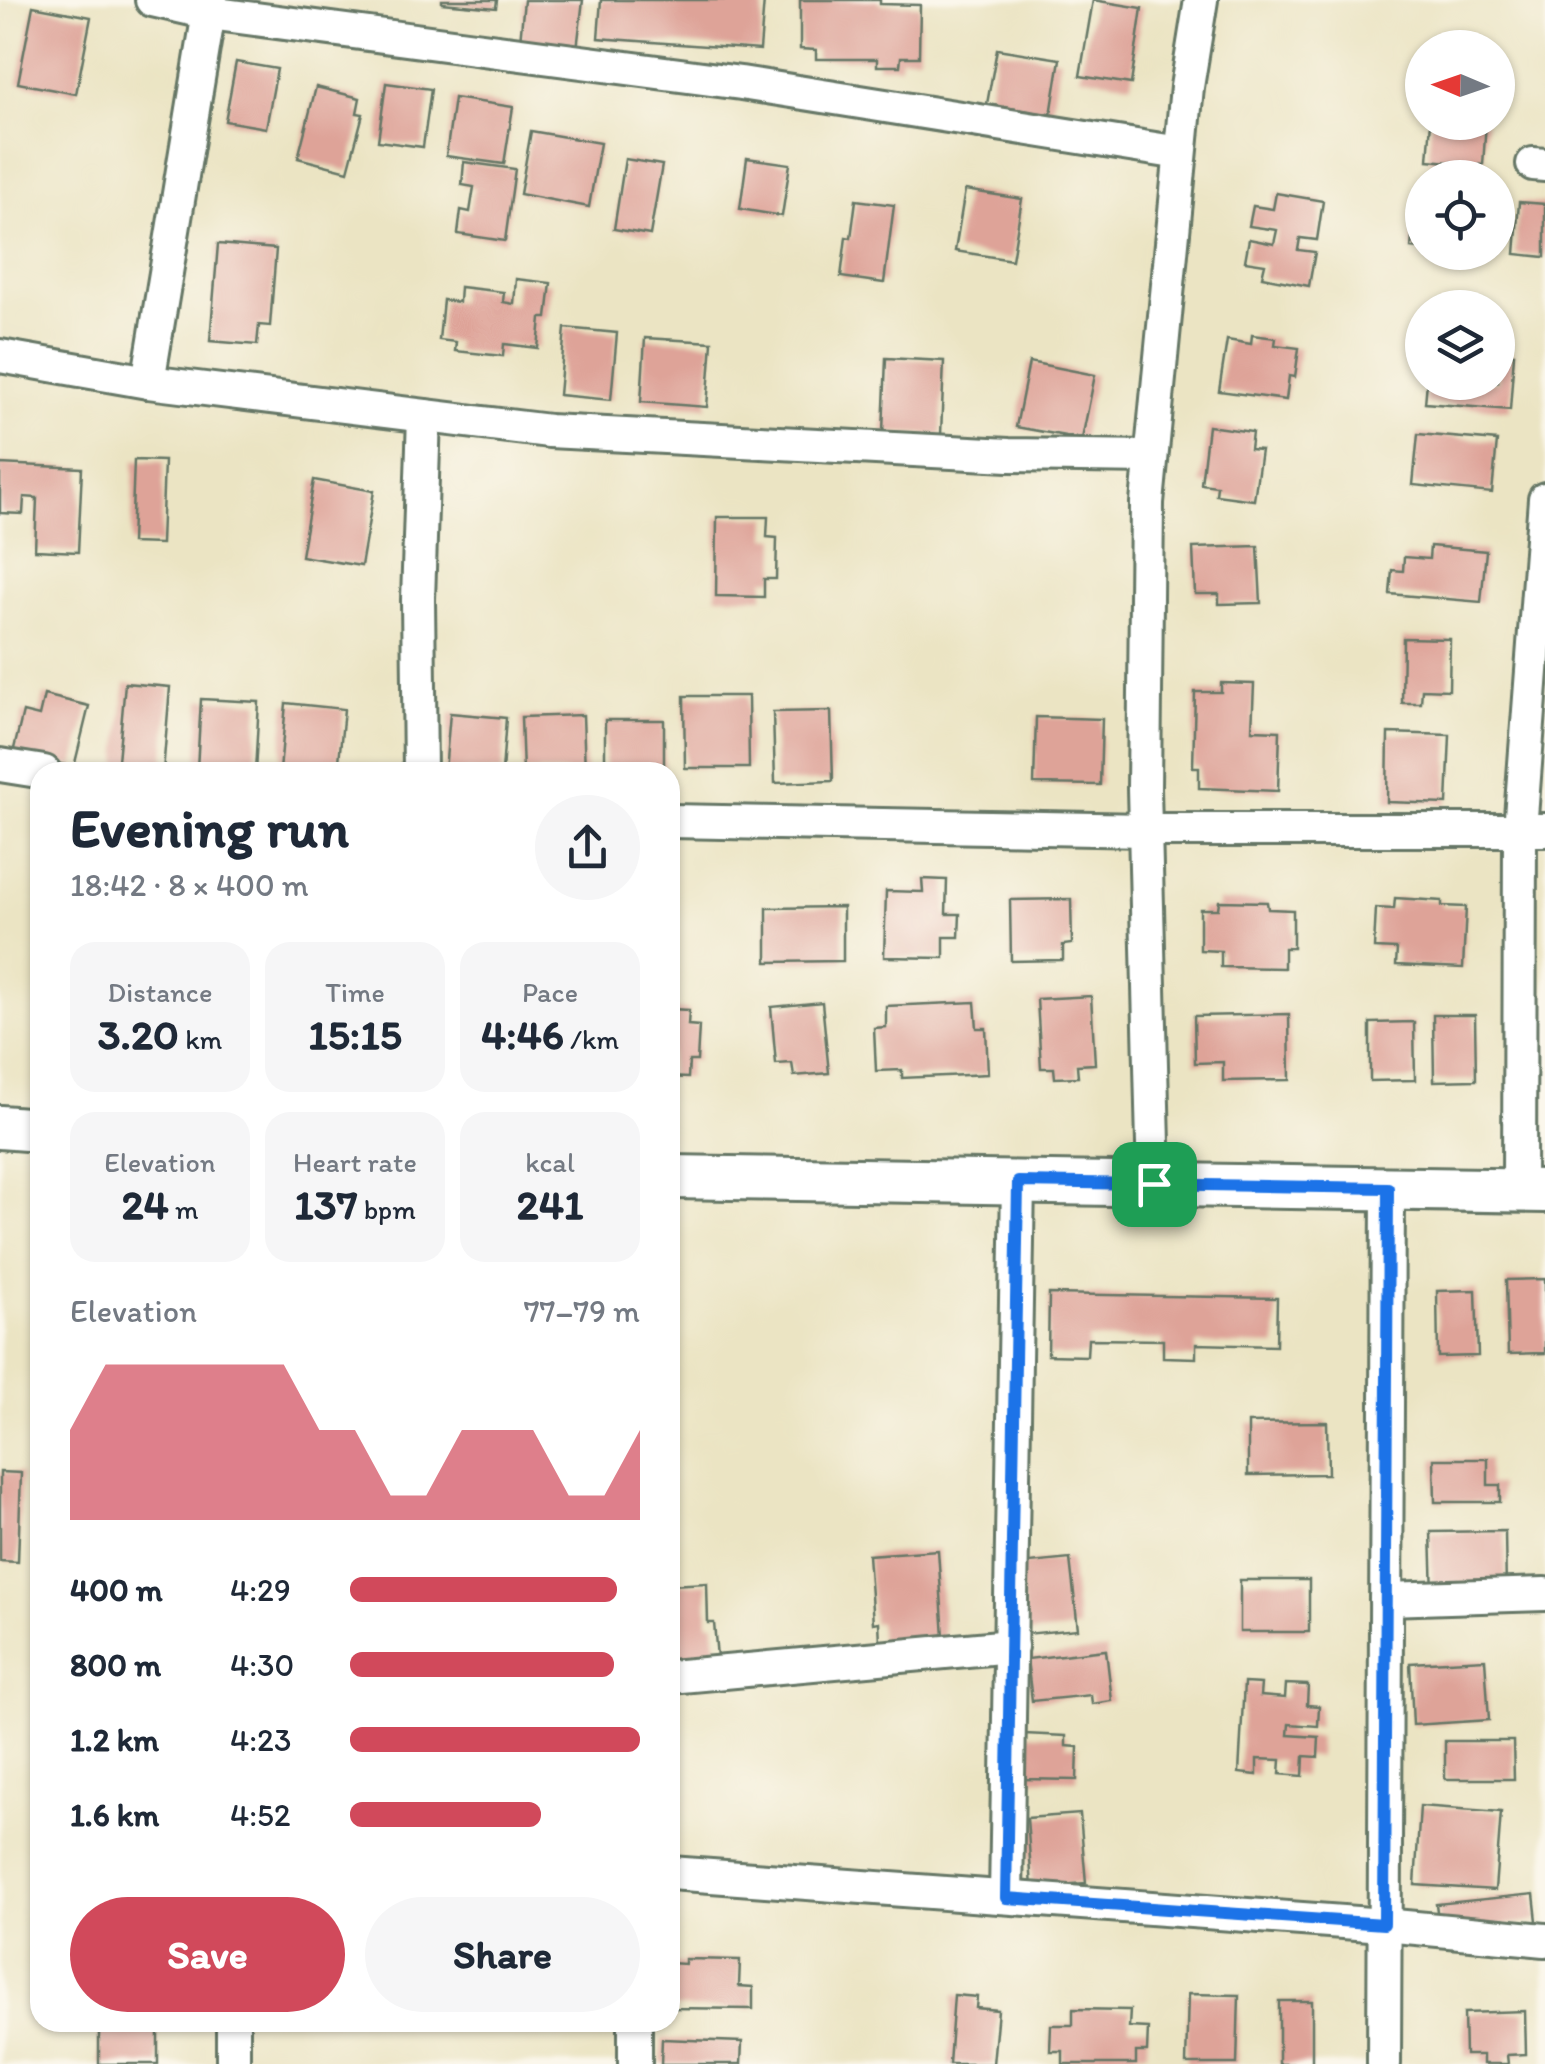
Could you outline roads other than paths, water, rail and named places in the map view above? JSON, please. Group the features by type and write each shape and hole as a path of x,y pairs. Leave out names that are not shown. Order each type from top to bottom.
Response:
{"street":[{"path":"152,0 741,83 1180,153"},
{"path":"1154,1184 1145,830 1146,503 1180,153 1201,0"},
{"path":"148,382 210,7"},
{"path":"0,356 148,382 549,432 1008,455 1151,457"},
{"path":"420,762 418,600 424,416"},
{"path":"680,1178 1532,1190 1533,830 1545,498"},
{"path":"0,765 30,770"},
{"path":"680,821 1145,830 1533,830"},
{"path":"0,1127 30,1129"},
{"path":"1006,1898 1018,1182"},
{"path":"1384,2064 1388,1188"},
{"path":"1386,1599 1545,1594"},
{"path":"680,1676 1011,1646"},
{"path":"680,1874 1384,1924 1545,1940"},
{"path":"233,2032 233,2064"},
{"path":"634,2064 635,2032"}]}
